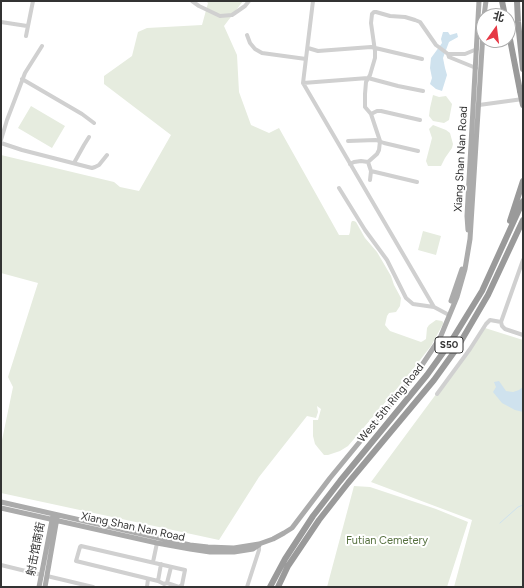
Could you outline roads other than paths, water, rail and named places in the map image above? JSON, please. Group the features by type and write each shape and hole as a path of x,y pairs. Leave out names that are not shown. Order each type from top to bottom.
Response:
{"highway":[{"path":"517,1 523,69"},
{"path":"512,48 523,106"},
{"path":"502,247 523,181"},
{"name":"West 5th Ring Road","path":"270,587 285,559 312,516 427,375 450,344 482,291 523,201"},
{"name":"West 5th Ring Road","path":"278,587 288,566 319,520 356,473 434,380 456,348 488,295 523,220"},
{"path":"283,587 288,566"}],"main road":[{"name":"Xiang Shan Nan Road","path":"449,315 450,306 462,269 468,233 467,216 480,1"},
{"name":"Xiang Shan Nan Road","path":"1,508 55,517 190,545 208,547 226,548 259,544 273,539 292,528 337,469 418,371 440,338 461,283 470,239 482,48"},
{"name":"Xiang Shan Nan Road","path":"1,502 157,543 210,552 234,552 253,549 259,544"},
{"name":"射击馆南街","path":"44,587 44,575 55,517"},
{"name":"射击馆南街","path":"39,587 44,575"}],"street":[{"path":"26,36 33,1"},
{"path":"192,1 220,16 232,15 245,6 249,1"},
{"path":"313,1 303,83 434,307"},
{"path":"350,164 361,161 368,162 377,154 379,150 380,141 371,114 365,107 364,94 366,82 375,58 371,23 372,14 374,12 390,16 405,17 420,22 436,45 449,57 476,68"},
{"path":"1,22 27,26"},
{"path":"247,35 255,49 262,53 306,59"},
{"path":"1,140 22,79 42,46"},
{"path":"308,48 318,51 371,47 422,59"},
{"path":"447,54 465,54 477,49"},
{"path":"303,83 368,78 423,91"},
{"path":"22,79 82,114 94,123"},
{"path":"479,105 523,99"},
{"path":"371,114 381,111 420,120"},
{"path":"74,163 89,137"},
{"path":"348,141 376,140 418,151"},
{"path":"1,143 92,168 99,165 107,155"},
{"path":"368,162 371,172 370,180"},
{"path":"371,172 416,182"},
{"path":"339,188 365,230 387,260 406,298 413,304 434,307 449,315"},
{"path":"523,260 501,322 505,329 523,335"},
{"path":"437,394 470,349 486,324 490,320 501,322"},
{"path":"153,562 157,543"},
{"path":"247,587 259,550 259,544"},
{"path":"81,546 161,564 185,570 182,585 179,587 167,583 164,584 158,581 76,561 76,558 81,546"},
{"path":"158,581 161,564"},
{"path":"1,565 93,587"},
{"path":"167,583 171,567"},
{"path":"147,587 148,579"}],"water":[{"path":"443,32 448,32 450,35 457,33 458,37 449,42 443,58 447,75 442,91 436,89 430,84 432,78 430,68 431,58 442,43 441,39"},
{"path":"499,381 506,391 513,392 523,387 523,412 515,410 502,403 493,392 496,387 494,382"}],"waterway":[{"path":"500,523 518,507 523,505"}],"park label":[{"name":"Futian Cemetery","path":"387,541"}]}
